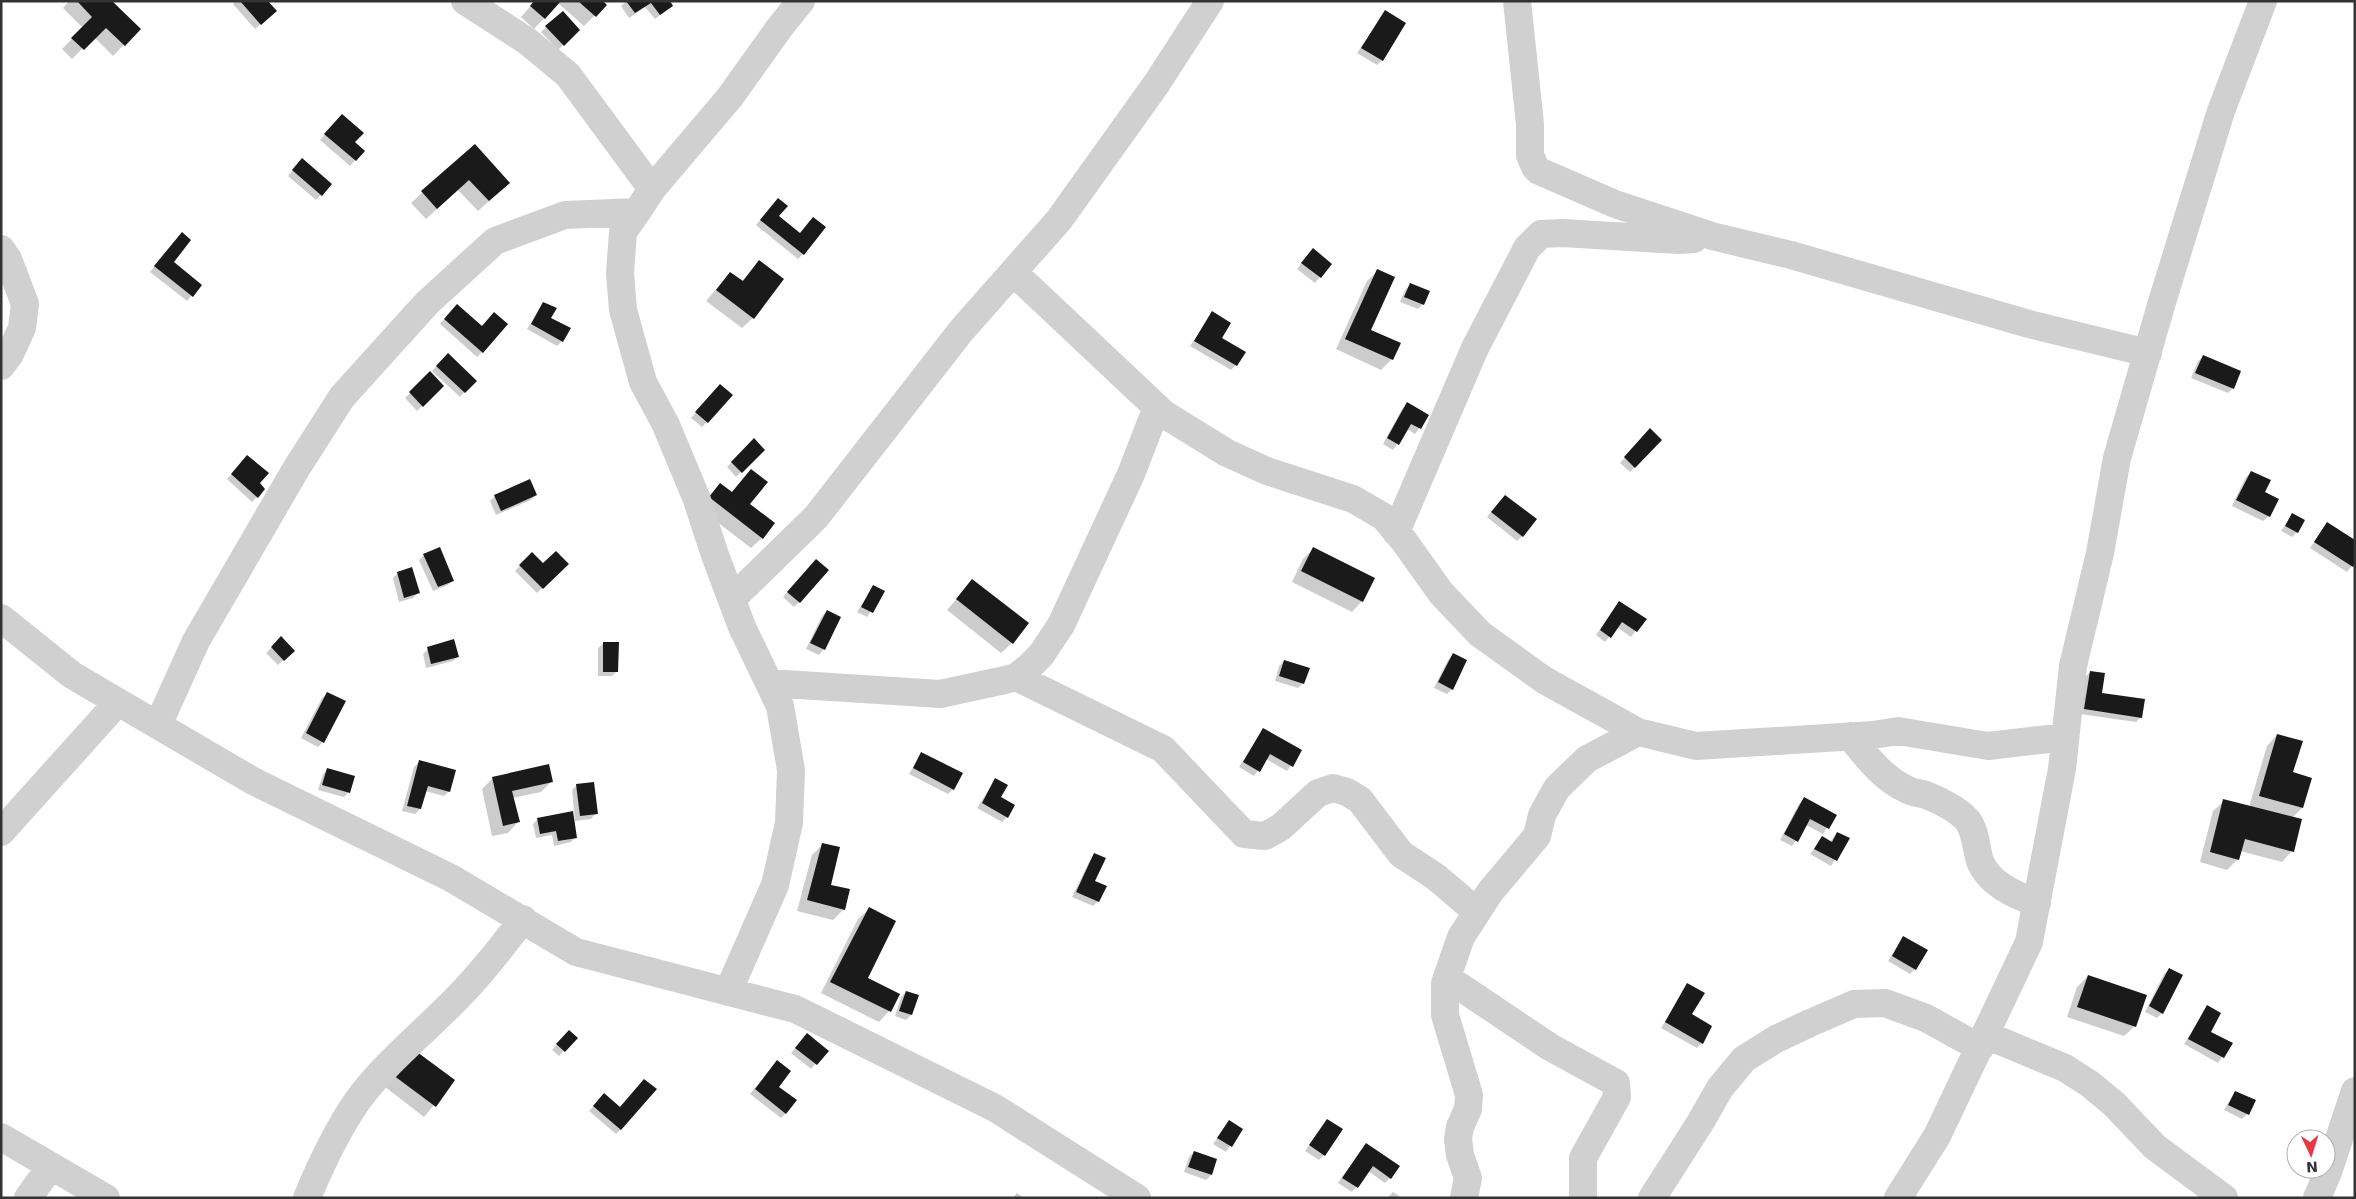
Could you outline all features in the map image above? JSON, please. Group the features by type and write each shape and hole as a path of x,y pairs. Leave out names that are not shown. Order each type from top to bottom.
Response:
{"street":[{"path":"465,1 527,41 568,75 644,200"},
{"path":"728,992 775,885 789,823 791,770 780,706 742,627 696,497 666,425 643,382 623,310 620,274 623,232 644,200 730,98 800,1"},
{"path":"732,599 816,517 961,331 1059,220 1157,83 1210,1"},
{"path":"1517,1 1530,124 1530,155 1535,167 1554,178 1614,204 1714,237 1791,255 2029,324 2148,353"},
{"path":"1898,1198 1937,1136 2029,942 2062,769 2073,666 2100,553 2117,458 2221,111 2258,3"},
{"path":"158,725 196,641 296,469 342,397 427,302 495,241 565,215 644,200"},
{"path":"1396,532 1475,348 1527,248 1541,234 1562,233 1679,240 1714,237"},
{"path":"1,249 8,258 25,304 22,328 10,354 1,366"},
{"path":"1013,272 1164,414 1227,453 1267,472 1353,499 1384,517 1440,593 1480,634 1544,680 1638,732 1696,746 1898,731 1988,746 2065,736"},
{"path":"769,683 940,694 1016,676 1030,667 1041,655 1061,625 1131,474 1157,407"},
{"path":"1,618 72,675 253,781 451,878 576,952 795,1009 995,1108 1137,1198"},
{"path":"1016,676 1163,749 1244,834 1265,836 1280,827 1318,793 1333,788 1347,792 1360,800 1401,854 1436,877 1477,912"},
{"path":"1,832 118,702"},
{"path":"1464,1198 1468,1178 1460,1155 1458,1140 1460,1127 1468,1109 1469,1095 1445,1015 1447,978 1461,937 1490,892 1537,836 1542,815 1558,788 1587,759 1638,732"},
{"path":"1850,736 1872,763 1889,778 1908,790 1926,795 1954,809 1968,821 1981,862 1988,874 2000,885 2017,896 2037,902"},
{"path":"307,1198 323,1159 358,1099 416,1036 443,1013 483,970 523,920"},
{"path":"1447,978 1550,1047 1616,1083 1617,1097 1583,1158 1582,1198"},
{"path":"1652,1198 1720,1088 1744,1059 1776,1039 1854,1004 1886,1003 1983,1041 2065,1068 2090,1084 2114,1104 2155,1147 2224,1198"},
{"path":"2317,1198 2328,1172 2355,1091"},
{"path":"1,1137 106,1198"},
{"path":"28,1198 51,1166"}],"building":[{"path":"77,1 112,1 141,29 125,46 106,28 84,50 71,38 92,17"},
{"path":"240,1 268,1 277,11 261,25"},
{"path":"534,1 561,1 545,19 530,6"},
{"path":"578,1 603,1 607,5 596,17"},
{"path":"626,1 670,1 673,6 660,15 651,3 635,13"},
{"path":"1385,10 1406,23 1383,61 1361,48"},
{"path":"563,11 580,30 564,46 545,26"},
{"path":"342,114 364,133 355,142 365,151 356,161 324,134"},
{"path":"475,144 510,183 489,201 469,180 437,209 421,191"},
{"path":"302,158 332,184 322,196 292,170"},
{"path":"778,198 788,206 779,216 800,233 813,217 826,227 804,255 760,220"},
{"path":"182,232 191,240 174,262 202,285 193,297 154,266"},
{"path":"1313,248 1332,264 1321,278 1301,263"},
{"path":"759,260 784,279 754,319 716,290 730,272 743,281"},
{"path":"1377,269 1395,277 1371,330 1401,343 1393,360 1345,339"},
{"path":"1410,283 1430,291 1424,305 1404,297"},
{"path":"543,302 557,308 551,318 571,328 563,342 531,324"},
{"path":"457,304 482,326 494,312 508,324 483,353 444,319"},
{"path":"1212,311 1231,323 1222,338 1246,352 1237,366 1194,341"},
{"path":"448,353 477,381 465,393 436,366"},
{"path":"2203,355 2241,371 2234,389 2195,373"},
{"path":"430,371 444,386 423,407 409,392"},
{"path":"720,384 733,395 708,423 695,412"},
{"path":"1407,402 1429,415 1421,429 1411,424 1399,445 1387,438"},
{"path":"1650,428 1662,440 1635,468 1624,457"},
{"path":"754,438 765,450 742,473 731,462"},
{"path":"247,455 269,473 260,483 265,489 258,498 231,474"},
{"path":"751,469 768,482 750,504 775,523 763,539 709,497 720,483 732,492"},
{"path":"2251,471 2271,480 2265,492 2279,499 2270,517 2236,500"},
{"path":"530,479 537,495 501,511 494,495"},
{"path":"1505,495 1537,519 1523,537 1491,512"},
{"path":"2292,513 2305,520 2298,533 2285,526"},
{"path":"2327,522 2355,540 2355,564 2353,567 2314,542"},
{"path":"440,547 454,581 438,587 423,554"},
{"path":"1313,547 1375,578 1363,602 1301,571"},
{"path":"556,551 569,564 543,589 519,565 532,552 543,563"},
{"path":"816,559 829,570 800,603 787,592"},
{"path":"412,567 420,593 404,598 397,572"},
{"path":"972,579 1029,623 1013,644 956,599"},
{"path":"873,585 885,591 873,613 861,607"},
{"path":"1619,601 1647,619 1637,632 1622,622 1611,638 1600,630"},
{"path":"827,610 841,617 825,650 810,643"},
{"path":"281,636 295,651 284,661 271,647"},
{"path":"454,639 459,657 431,664 427,647"},
{"path":"603,642 619,642 618,672 603,672"},
{"path":"1453,653 1467,660 1453,690 1438,682"},
{"path":"1284,660 1310,668 1304,684 1279,676"},
{"path":"2090,671 2105,673 2102,693 2145,699 2142,718 2084,709"},
{"path":"327,692 346,701 324,743 306,733"},
{"path":"1263,728 1302,750 1293,767 1270,754 1260,772 1243,762"},
{"path":"2277,734 2303,741 2293,772 2312,778 2303,808 2259,796"},
{"path":"921,752 963,773 954,790 913,768"},
{"path":"419,760 456,770 450,792 428,786 421,809 407,806"},
{"path":"549,764 553,782 512,791 520,822 503,826 492,777"},
{"path":"327,768 355,776 350,793 322,785"},
{"path":"995,778 1008,785 1001,797 1015,805 1008,818 982,803"},
{"path":"594,782 598,814 580,816 576,784"},
{"path":"1804,797 1837,815 1829,829 1810,819 1798,842 1784,834"},
{"path":"2223,799 2302,819 2294,852 2245,839 2239,860 2210,852"},
{"path":"573,811 577,838 558,841 556,831 540,834 537,818"},
{"path":"1837,832 1850,838 1837,861 1814,849 1822,836 1832,842"},
{"path":"822,843 840,847 831,885 850,889 845,910 807,900"},
{"path":"1094,853 1106,858 1095,881 1107,886 1099,902 1076,892"},
{"path":"869,907 896,921 868,978 900,994 891,1012 830,982"},
{"path":"1903,936 1928,950 1916,970 1892,956"},
{"path":"2169,968 2183,975 2163,1014 2149,1006"},
{"path":"2088,975 2147,995 2136,1027 2077,1007"},
{"path":"1687,983 1705,993 1692,1014 1712,1026 1703,1044 1665,1022"},
{"path":"906,991 919,995 912,1015 899,1011"},
{"path":"2207,1005 2221,1013 2211,1032 2233,1043 2224,1058 2188,1039"},
{"path":"569,1030 578,1038 565,1052 556,1044"},
{"path":"807,1033 829,1051 817,1065 795,1048"},
{"path":"413,1049 455,1080 436,1107 393,1075"},
{"path":"777,1060 791,1071 779,1087 797,1100 786,1114 755,1089"},
{"path":"644,1079 657,1089 621,1130 593,1106 604,1093 620,1107"},
{"path":"2235,1091 2256,1100 2249,1115 2228,1105"},
{"path":"1327,1119 1343,1129 1325,1156 1309,1145"},
{"path":"1229,1120 1243,1129 1232,1147 1217,1138"},
{"path":"1366,1143 1400,1166 1391,1179 1373,1166 1358,1188 1342,1178"},
{"path":"1194,1151 1217,1159 1212,1175 1188,1167"}]}
